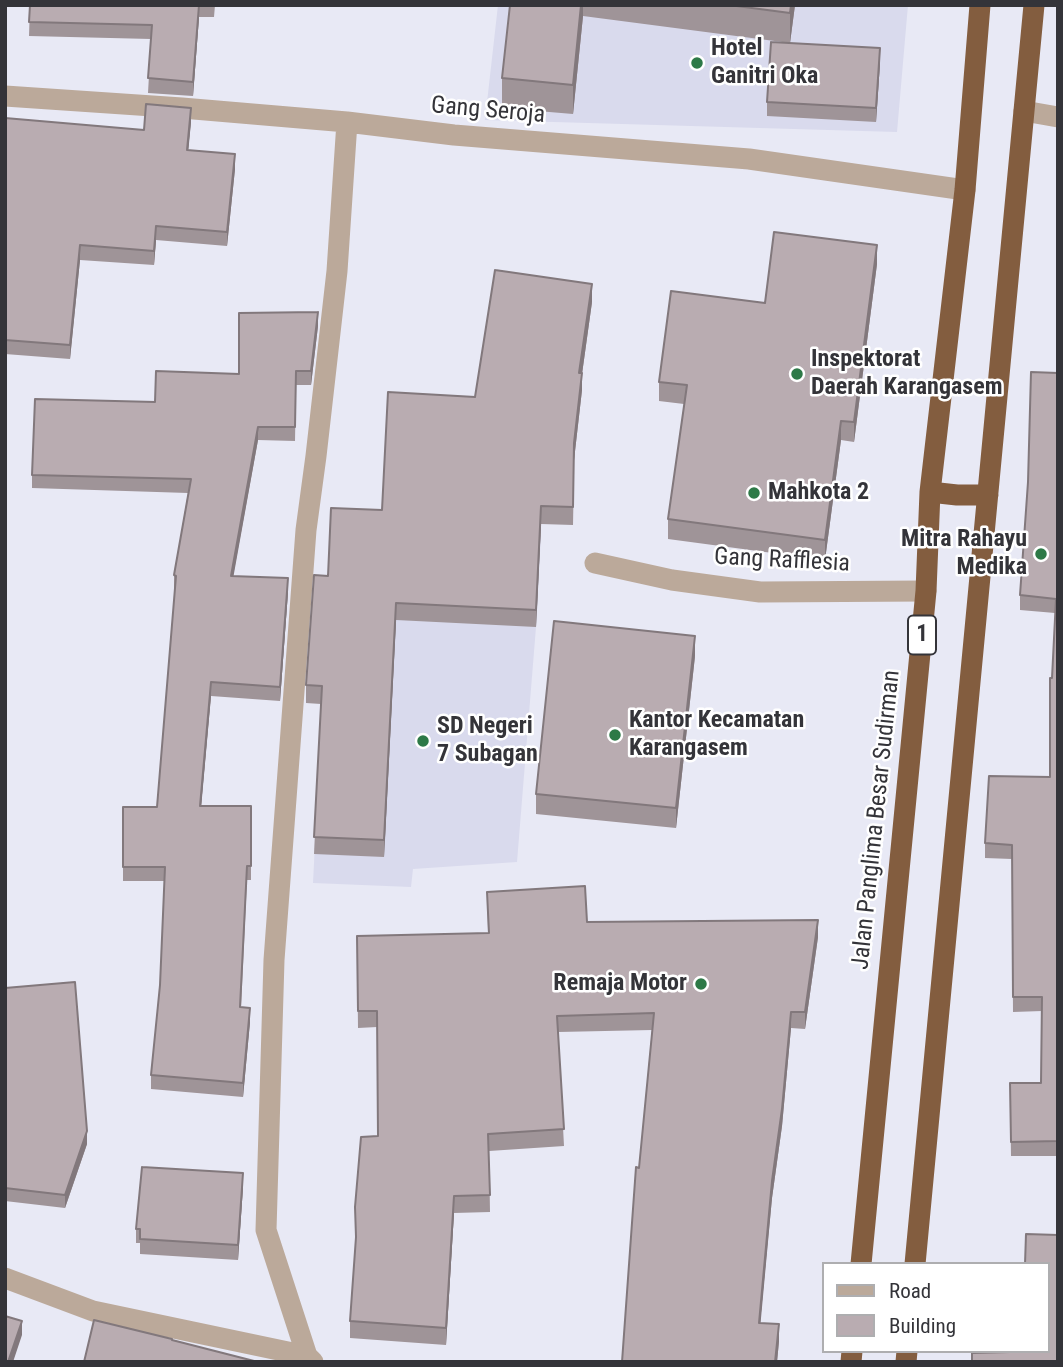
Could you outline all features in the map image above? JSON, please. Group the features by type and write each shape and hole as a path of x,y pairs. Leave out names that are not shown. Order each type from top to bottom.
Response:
{"highway":[{"name":"Jalan Panglima Besar Sudirman","path":"861,1262 926,591 930,492 965,190 980,5"},
{"name":"1","path":"915,1262 1034,5"},
{"path":"930,492 988,495"}],"street":[{"name":"Gang Seroja","path":"5,96 182,108 347,122 454,135 749,159 965,190"},
{"path":"1024,111 1058,117"},
{"path":"310,1359 266,1230 273,974 306,530 337,271 347,122"},
{"name":"Gang Rafflesia","path":"595,563 672,580 760,592 926,591"},
{"path":"5,1278 93,1311 310,1359"}],"shaded area":[{"name":"Hotel Ganitri Oka","path":"498,5 908,5 897,132 485,120"},
{"name":"SD Negeri 7 Subagan","path":"331,525 541,535 517,862 413,869 411,887 313,883"}],"building":[{"path":"30,5 199,5 193,82 148,78 152,25 29,22"},
{"path":"510,5 581,5 573,85 502,78"},
{"path":"729,5 791,5 790,13"},
{"path":"771,42 880,48 876,108 767,102"},
{"path":"146,104 191,108 187,150 235,154 227,232 156,226 154,251 80,245 70,345 5,340 5,118 144,130"},
{"path":"774,232 877,245 854,422 841,421 825,540 668,519 687,385 659,382 671,291 765,303"},
{"path":"495,270 592,284 579,373 582,373 574,443 573,507 541,506 536,610 396,603 384,840 314,837 322,686 306,685 314,575 328,576 331,508 382,510 388,392 475,397"},
{"path":"318,312 311,371 296,371 295,427 258,427 231,576 288,578 280,687 211,682 200,806 251,806 251,866 247,866 240,1007 250,1008 243,1083 151,1075 160,985 165,867 123,867 123,807 157,807 174,575 191,479 32,475 35,399 155,402 156,371 239,374 239,313"},
{"path":"1031,372 1058,373 1058,1141 1011,1142 1010,1083 1041,1083 1042,997 1013,997 1012,845 985,843 989,776 1050,777 1050,678 1056,599 1020,595 1028,482"},
{"name":"Kantor Kecamatan Karangasem","path":"554,621 695,636 676,808 536,794"},
{"path":"585,886 587,922 818,920 805,1012 791,1012 772,1181 759,1323 779,1324 775,1362 622,1362 636,1167 639,1168 654,1013 557,1016 564,1129 488,1134 490,1195 454,1196 446,1328 350,1321 361,1137 378,1136 377,1011 358,1011 357,936 489,933 487,892"},
{"path":"75,982 87,1131 65,1195 5,1188 5,988"},
{"path":"142,1167 243,1173 238,1245 140,1239 140,1229 136,1229"},
{"path":"1026,1234 1058,1235 1058,1362 972,1362 972,1353 1049,1353 1049,1262 1025,1262"},
{"path":"5,1316 22,1321 8,1362 5,1362"},
{"path":"94,1320 172,1339 258,1362 84,1362"}],"place":[{"name":"Hotel Ganitri Oka","path":"697,63"},
{"name":"Inspektorat Daerah Karangasem","path":"797,374"},
{"name":"Mahkota 2","path":"754,493"},
{"name":"Mitra Rahayu Medika","path":"1041,554"},
{"name":"Kantor Kecamatan Karangasem","path":"615,735"},
{"name":"SD Negeri 7 Subagan","path":"423,741"},
{"name":"Remaja Motor","path":"701,984"}]}
